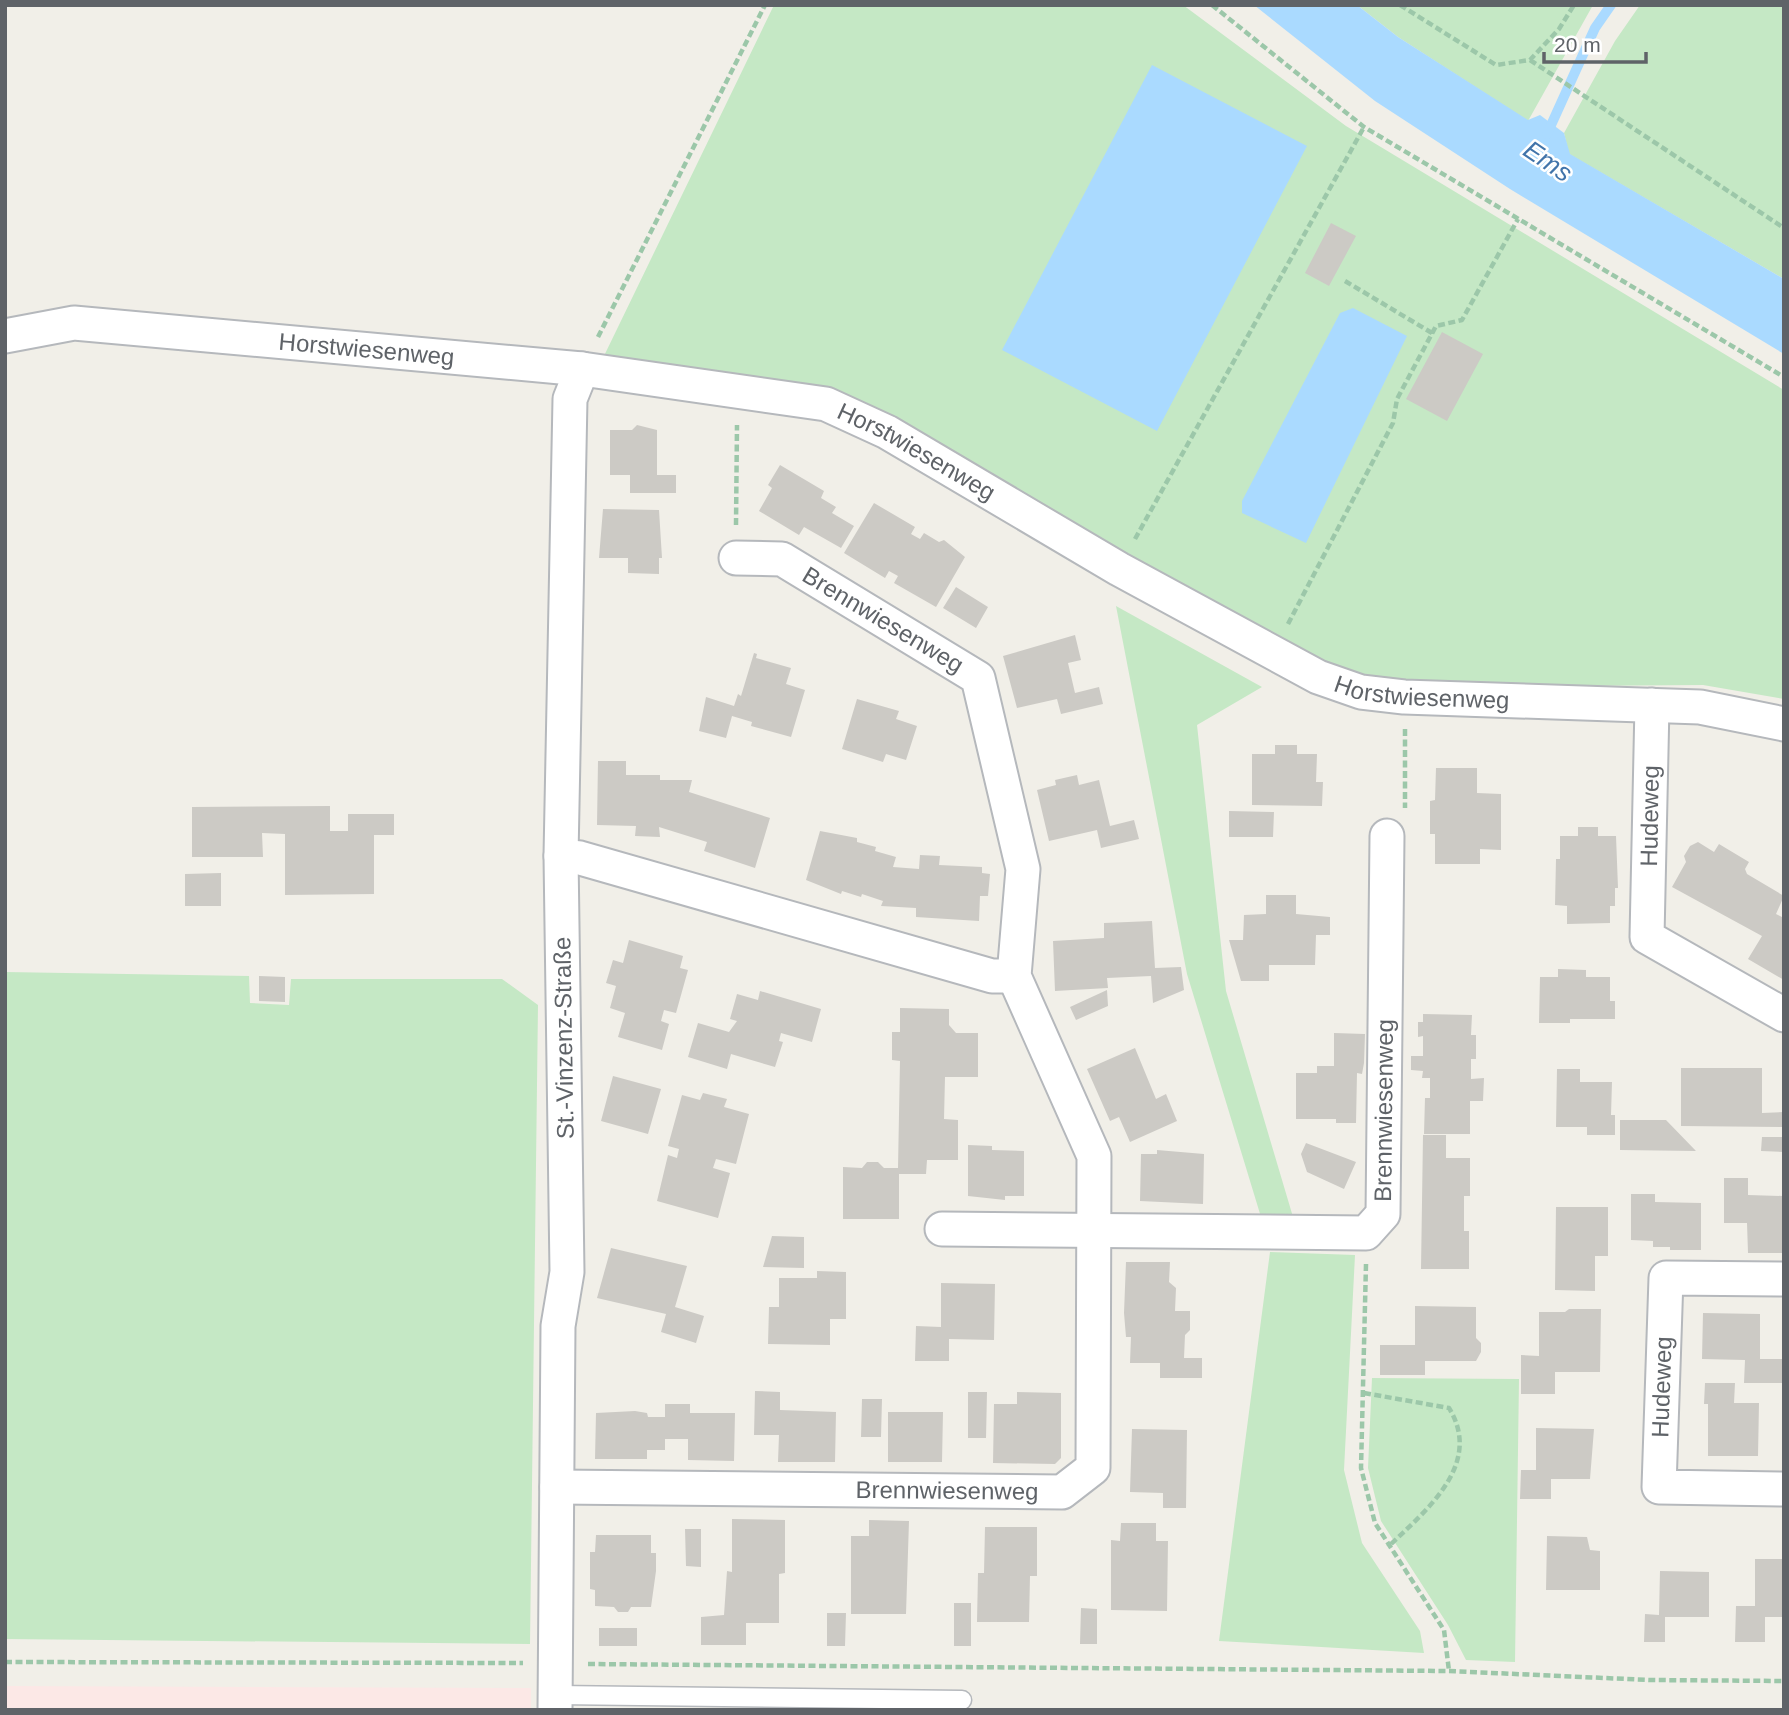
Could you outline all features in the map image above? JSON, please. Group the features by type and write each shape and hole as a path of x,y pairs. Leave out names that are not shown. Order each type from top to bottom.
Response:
{"street":[{"name":"Horstwiesenweg","path":"5,337 74,323 582,369 738,389 826,404 887,432 1119,569 1273,653 1318,677 1361,692 1700,707 1784,724"},
{"name":"St.-Vinzenz-Straße","path":"556,1690 558,1326 567,1272 562,856 570,398 582,369"},
{"name":"Brennwiesenweg","path":"556,1487 1062,1492 1093,1468 1094,1156 1014,976 1023,869 978,678 782,559 736,558"},
{"name":"Hudeweg","path":"1652,705 1647,937 1784,1015"},
{"name":"Brennwiesenweg","path":"942,1229 1366,1233 1383,1214 1387,836"},
{"path":"562,856 580,858 992,976 1014,976"},
{"name":"Hudeweg","path":"1784,1279 1667,1278 1659,1487 1784,1489"}],"lane":[{"path":"556,1690 962,1700"}],"path":[{"path":"582,369 765,5"},
{"path":"1212,5 1364,127 1784,377"},
{"path":"1400,5 1496,65 1530,60 1559,29 1574,5"},
{"path":"1530,60 1784,228"},
{"path":"1119,569 1364,127"},
{"path":"1273,653 1393,423 1397,399 1432,333 1436,326 1462,320 1518,219"},
{"path":"1345,281 1432,333"},
{"path":"736,558 738,389"},
{"path":"1387,836 1405,822 1404,696"},
{"path":"1366,1233 1361,1468 1375,1523 1388,1548 1444,1630 1449,1671"},
{"path":"1364,1394 1449,1408 1458,1422 1460,1451 1444,1491 1388,1548"},
{"path":"5,1662 556,1690 1449,1671 1649,1680 1784,1681"}],"shaded area":[{"path":"5,1686 531,1688 531,1710 5,1710"}],"green space":[{"path":"774,5 1183,5 1346,126 1784,390 1784,699 1703,685 1405,687 1319,664 1111,547 940,444 832,387 603,358"},
{"path":"1357,5 1593,5 1528,121 1398,37"},
{"path":"1640,5 1784,5 1784,279 1569,154 1564,133 1615,41"},
{"path":"1116,606 1262,687 1197,725 1226,991 1293,1217 1261,1217 1187,974"},
{"path":"5,972 249,976 250,1003 289,1005 291,979 502,979 538,1005 530,1644 5,1639"},
{"path":"1270,1252 1355,1255 1344,1470 1362,1543 1420,1631 1424,1653 1219,1641"},
{"path":"1372,1378 1519,1379 1515,1662 1466,1660 1448,1625 1381,1521 1368,1468"}],"water":[{"name":"Ems","path":"1254,5 1357,5 1398,37 1528,120 1540,115 1564,133 1570,154 1784,279 1784,354 1510,189 1375,101"},
{"path":"1152,65 1307,146 1157,431 1002,350"},
{"path":"1353,308 1407,336 1306,543 1242,513 1242,501 1340,313"}],"building":[{"path":"1331,223 1356,236 1329,286 1305,273"},
{"path":"1442,332 1483,354 1447,421 1406,399"},
{"path":"637,425 657,430 657,475 676,475 676,493 630,493 630,475 610,475 610,430 632,430"},
{"path":"780,465 824,491 821,498 836,507 832,513 854,526 841,548 804,527 799,535 759,511 772,488 768,485"},
{"path":"874,503 915,527 911,534 920,539 924,533 939,542 944,540 965,557 936,607 894,583 898,576 889,571 885,578 844,553"},
{"path":"603,509 659,510 662,558 659,558 659,574 628,573 628,558 599,558"},
{"path":"956,587 988,607 976,628 943,608"},
{"path":"1075,635 1081,660 1068,663 1075,693 1099,687 1103,704 1061,714 1057,699 1017,708 1003,656"},
{"path":"754,653 757,654 756,658 791,668 786,684 805,690 791,737 751,726 752,722 732,716 726,738 699,731 706,697 734,706 738,694 741,696"},
{"path":"857,699 899,711 896,719 917,726 906,760 886,754 883,762 842,749"},
{"path":"1275,745 1297,745 1297,754 1317,754 1316,782 1323,782 1322,806 1252,805 1252,754 1275,754"},
{"path":"598,761 626,761 626,775 660,775 660,780 692,780 689,792 770,818 755,868 704,851 707,842 659,827 660,837 635,836 636,826 597,825"},
{"path":"1436,768 1477,768 1477,793 1501,794 1501,850 1480,849 1480,864 1435,864 1435,834 1430,834 1430,801 1435,800"},
{"path":"1077,775 1079,785 1099,780 1110,826 1134,820 1139,839 1101,848 1097,830 1049,841 1037,790 1056,785 1055,780"},
{"path":"330,806 330,831 348,831 348,814 394,814 394,835 374,835 374,894 285,895 285,834 262,833 263,857 192,857 192,807"},
{"path":"1229,811 1274,812 1273,837 1229,837"},
{"path":"1578,827 1598,827 1598,836 1616,836 1618,888 1615,888 1615,906 1610,906 1610,923 1567,924 1567,906 1555,905 1556,859 1560,859 1560,836 1578,836"},
{"path":"820,831 857,838 857,842 876,847 875,851 896,857 893,867 919,869 920,855 940,856 939,865 982,867 982,873 990,874 988,896 980,896 979,921 916,917 916,908 881,906 883,901 862,894 861,897 842,891 841,894 806,880"},
{"path":"1698,842 1714,852 1719,844 1749,862 1745,869 1747,874 1784,896 1776,914 1784,918 1784,980 1748,959 1762,936 1672,887 1686,862 1684,856 1690,846"},
{"path":"221,873 221,906 185,906 185,874"},
{"path":"1266,895 1296,895 1296,914 1330,917 1330,935 1316,935 1315,965 1269,965 1269,981 1241,981 1229,940 1243,940 1244,915 1266,914"},
{"path":"1152,921 1155,968 1181,967 1184,990 1153,1003 1151,976 1107,978 1108,988 1055,991 1053,941 1104,938 1104,923"},
{"path":"629,940 683,956 680,968 688,970 676,1013 664,1010 661,1021 669,1024 662,1050 618,1037 625,1013 610,1008 616,986 606,983 613,960 623,963"},
{"path":"1558,969 1586,970 1586,977 1610,977 1610,1001 1615,1001 1615,1019 1570,1019 1570,1023 1539,1023 1540,977 1558,977"},
{"path":"259,976 285,977 285,1002 259,1001"},
{"path":"1107,990 1108,1006 1076,1020 1070,1007"},
{"path":"760,991 821,1009 812,1042 781,1033 779,1041 783,1042 775,1067 731,1054 727,1069 688,1057 698,1023 729,1032 737,1021 730,1019 737,994 758,1000"},
{"path":"900,1008 949,1009 949,1025 956,1033 978,1033 978,1077 945,1077 944,1119 958,1120 958,1160 927,1160 926,1174 899,1174 899,1219 843,1219 843,1167 862,1168 867,1162 878,1162 884,1168 898,1168 900,1061 892,1060 892,1032 900,1032"},
{"path":"1423,1014 1472,1015 1471,1035 1476,1035 1476,1059 1471,1059 1471,1079 1484,1078 1483,1101 1470,1101 1470,1134 1424,1134 1425,1098 1430,1098 1430,1078 1422,1078 1423,1071 1411,1070 1411,1056 1423,1056 1423,1036 1418,1037 1418,1022 1423,1022"},
{"path":"1334,1033 1365,1034 1362,1074 1357,1073 1356,1123 1336,1123 1336,1119 1296,1119 1296,1073 1317,1073 1317,1066 1334,1066"},
{"path":"1135,1048 1156,1099 1166,1094 1177,1121 1130,1142 1119,1117 1110,1121 1087,1069"},
{"path":"1681,1068 1762,1068 1762,1113 1784,1112 1784,1127 1681,1126"},
{"path":"1557,1069 1580,1069 1580,1082 1612,1082 1611,1115 1615,1115 1615,1135 1587,1135 1587,1127 1556,1127"},
{"path":"613,1076 661,1089 648,1134 601,1121"},
{"path":"703,1093 727,1099 724,1107 749,1114 736,1164 716,1159 713,1168 730,1173 718,1218 657,1201 668,1155 677,1158 679,1149 668,1146 682,1095 700,1100"},
{"path":"1620,1120 1666,1120 1696,1151 1620,1150"},
{"path":"1423,1135 1446,1135 1446,1158 1470,1158 1470,1196 1464,1196 1464,1231 1469,1231 1469,1269 1421,1269"},
{"path":"1762,1137 1784,1137 1784,1152 1761,1151"},
{"path":"1306,1143 1356,1162 1344,1189 1307,1172 1301,1154"},
{"path":"968,1145 992,1146 992,1150 1024,1151 1024,1196 1005,1196 1005,1200 968,1196"},
{"path":"1157,1150 1204,1154 1203,1204 1140,1201 1141,1154 1157,1154"},
{"path":"1724,1178 1748,1178 1748,1195 1784,1196 1784,1253 1748,1253 1747,1223 1724,1223"},
{"path":"1631,1194 1655,1194 1655,1202 1701,1203 1701,1250 1670,1250 1670,1247 1653,1247 1653,1241 1631,1240"},
{"path":"1556,1207 1608,1207 1608,1256 1595,1256 1595,1291 1555,1290"},
{"path":"772,1236 804,1237 804,1268 763,1267"},
{"path":"611,1248 687,1266 675,1307 704,1316 696,1343 661,1332 666,1314 597,1298"},
{"path":"1126,1262 1170,1262 1169,1282 1176,1288 1175,1311 1190,1311 1190,1330 1185,1335 1184,1358 1202,1358 1202,1378 1160,1378 1160,1363 1130,1363 1131,1337 1126,1337 1124,1313"},
{"path":"817,1271 846,1272 846,1319 830,1319 830,1345 768,1344 769,1307 779,1307 779,1278 817,1278"},
{"path":"941,1283 995,1284 994,1340 949,1339 949,1361 915,1361 916,1326 941,1327"},
{"path":"1415,1306 1476,1307 1476,1338 1481,1343 1481,1352 1476,1361 1425,1361 1425,1375 1380,1375 1380,1345 1415,1345"},
{"path":"1569,1309 1601,1309 1600,1372 1555,1372 1555,1394 1521,1394 1521,1355 1539,1356 1539,1312 1565,1312"},
{"path":"1703,1313 1760,1314 1760,1359 1783,1359 1782,1383 1744,1383 1745,1360 1702,1359"},
{"path":"1705,1383 1735,1383 1734,1403 1759,1403 1758,1456 1708,1456 1708,1404 1704,1404"},
{"path":"755,1391 780,1392 780,1410 836,1412 835,1462 778,1462 779,1435 754,1435"},
{"path":"968,1392 987,1392 986,1438 968,1438"},
{"path":"1017,1392 1061,1393 1061,1458 1055,1464 993,1463 994,1404 1017,1404"},
{"path":"862,1399 882,1399 881,1437 861,1437"},
{"path":"665,1404 690,1404 690,1413 735,1413 734,1461 688,1460 688,1439 665,1439 665,1450 647,1450 647,1459 595,1459 596,1413 635,1411 647,1413 648,1417 665,1417"},
{"path":"888,1412 943,1412 942,1462 888,1462"},
{"path":"1536,1428 1594,1429 1590,1479 1551,1479 1551,1499 1520,1499 1521,1470 1536,1470"},
{"path":"1132,1429 1187,1430 1186,1508 1163,1508 1163,1493 1130,1492"},
{"path":"732,1519 785,1520 785,1573 779,1574 779,1623 746,1623 746,1645 701,1645 701,1617 724,1615 727,1571 732,1572"},
{"path":"869,1520 909,1521 906,1614 851,1614 851,1536 869,1536"},
{"path":"1121,1523 1156,1523 1156,1541 1168,1541 1167,1611 1111,1610 1111,1540 1120,1541"},
{"path":"985,1527 1037,1527 1037,1576 1030,1576 1029,1622 977,1622 978,1573 984,1573"},
{"path":"685,1529 701,1529 701,1567 686,1566"},
{"path":"596,1535 651,1535 651,1553 656,1553 656,1571 651,1607 631,1607 628,1612 618,1612 614,1607 595,1606 595,1590 590,1589 590,1552 595,1552"},
{"path":"1547,1536 1587,1537 1590,1550 1600,1551 1600,1590 1546,1590"},
{"path":"1755,1559 1784,1559 1784,1617 1765,1617 1765,1642 1735,1642 1736,1606 1755,1606"},
{"path":"1660,1571 1709,1572 1709,1617 1665,1617 1665,1642 1644,1642 1645,1614 1659,1615"},
{"path":"954,1603 971,1603 971,1646 954,1646"},
{"path":"1081,1608 1097,1609 1097,1644 1080,1644"},
{"path":"827,1613 846,1613 845,1646 827,1646"},
{"path":"599,1628 637,1628 637,1646 599,1646"}],"waterway":[{"name":"Ems","path":"1547,134 1595,28 1611,5"}]}
